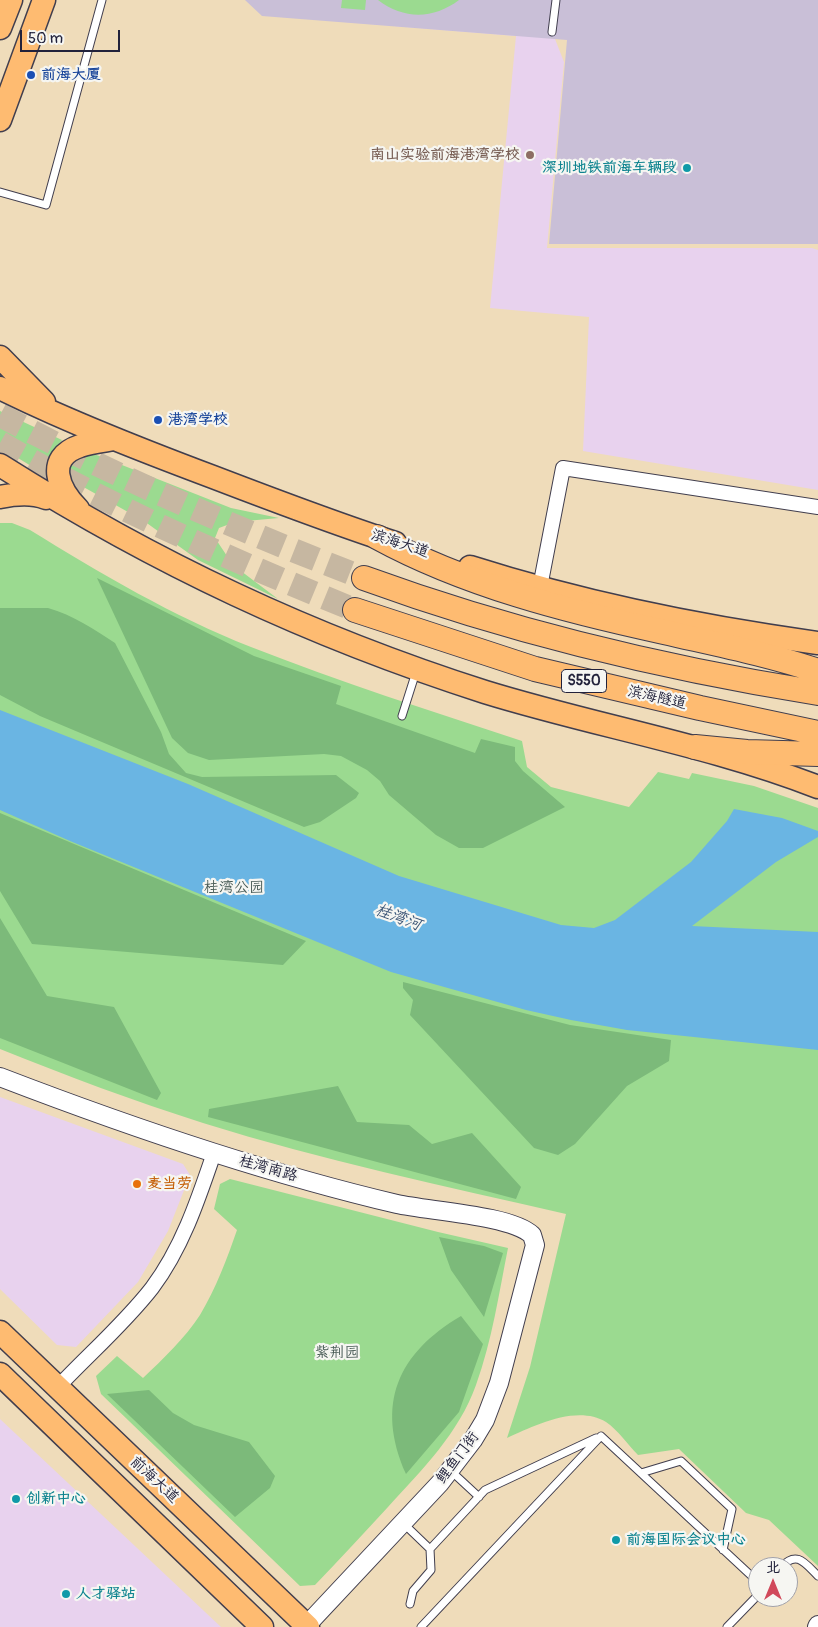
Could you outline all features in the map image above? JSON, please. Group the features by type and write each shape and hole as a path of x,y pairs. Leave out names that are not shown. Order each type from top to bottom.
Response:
{"highway":[{"path":"377,537 424,561 492,585 603,617 776,658 818,671"},
{"name":"S550","path":"364,578 430,602 583,646 705,673 818,693"},
{"name":"滨海隧道","path":"355,610 536,669 700,708 818,732"},
{"path":"695,747 747,752 818,754"}],"main road":[{"path":"0,28 11,0"},
{"path":"0,120 44,0"},
{"path":"0,357 57,416"},
{"name":"滨海大道","path":"0,388 57,416 332,522 377,537 540,587 704,625 818,643"},
{"path":"88,519 61,489 58,479 60,464 69,451 78,446 116,439"},
{"path":"0,465 59,503 186,573 266,610 417,669 566,715 695,747 766,768 818,787"},
{"path":"0,497 16,494 38,495 59,503"},
{"name":"前海大道","path":"0,1332 307,1626"},
{"name":"前海大道","path":"0,1374 262,1627"}],"street":[{"path":"540,587 563,468 818,507"},
{"name":"桂湾南路","path":"0,1077 134,1127 214,1153 397,1204 515,1226 532,1236 535,1245"},
{"path":"57,1388 152,1288 180,1242 200,1196 214,1153"},
{"name":"鲤鱼门街","path":"307,1626 451,1471 474,1440 494,1397 535,1245"}],"lane":[{"path":"0,192 46,205 102,0"},
{"path":"552,32 556,0"},
{"path":"402,716 417,669"},
{"path":"601,1436 748,1573"},
{"path":"410,1604 413,1591 430,1570 430,1549 486,1490 601,1436"},
{"path":"421,1627 601,1436"},
{"path":"641,1473 682,1461 732,1508 723,1550"},
{"path":"451,1471 479,1497"},
{"path":"402,1523 430,1549"},
{"path":"798,1559 804,1562 818,1576"},
{"path":"727,1627 748,1605"}],"shaded area":[{"name":"深圳地铁前海车辆段","path":"245,0 818,0 818,244 549,244 567,40 262,16"},
{"name":"南山实验前海港湾学校","path":"334,0 555,39 564,62 547,248 812,248 818,250 818,490 583,451 589,317 490,308 516,36 333,21"},
{"path":"0,1097 183,1164 190,1175 168,1231 138,1282 76,1347 57,1345 0,1289"},
{"path":"0,1419 221,1627 0,1627"}],"green space":[{"path":"342,0 366,0 365,10 341,8"},
{"path":"378,0 459,0 439,11 419,15 398,11"},
{"path":"0,411 62,440 49,457 49,477 0,447"},
{"path":"89,452 231,508 279,518 235,522 219,528 215,538 233,565 278,599 198,560 144,521 71,480 63,460"},
{"name":"桂湾公园","path":"0,523 12,523 30,530 138,593 222,635 284,660 522,741 527,767 551,787 629,807 658,772 689,779 692,773 754,786 818,808 818,1566 769,1520 746,1513 679,1449 638,1455 619,1433 606,1422 582,1415 555,1419 507,1438 530,1367 566,1214 383,1172 203,1123 126,1097 0,1049"},
{"path":"97,578 254,656 341,686 336,704 475,753 481,739 515,747 515,761 523,771 565,807 483,848 459,848 436,835 389,795 380,781 367,770 341,756 324,754 209,760 188,753 172,738"},
{"path":"0,608 48,608 75,619 115,643 161,732 169,754 186,773 202,777 336,775 359,793 356,798 320,822 304,827 40,716 0,695"},
{"path":"0,813 306,941 283,965 32,944 0,891"},
{"path":"0,918 47,996 114,1007 161,1093 157,1100 0,1038"},
{"path":"403,982 570,1025 671,1040 669,1061 627,1086 575,1144 558,1155 534,1148 410,1015 413,1000 403,988"},
{"path":"338,1086 357,1122 409,1125 432,1144 472,1133 521,1187 516,1199 208,1117 209,1109"},
{"name":"紫荆园","path":"230,1179 508,1248 495,1317 482,1368 469,1403 460,1419 426,1465 315,1585 300,1586 101,1394 96,1376 117,1356 143,1378 166,1356 194,1324 221,1273 237,1230 214,1209 220,1184"},
{"path":"439,1237 484,1246 503,1253 484,1317 451,1270"},
{"path":"461,1316 483,1344 459,1412 406,1474 397,1449 393,1425 393,1403 398,1383 408,1364 421,1346"},
{"path":"149,1390 173,1413 194,1425 249,1442 275,1476 270,1488 235,1517 107,1394"}],"water":[{"name":"桂湾河","path":"0,710 188,784 399,876 561,925 594,928 615,920 691,862 727,821 734,809 782,818 818,831 818,837 776,862 692,926 818,932 818,1050 627,1030 526,1010 391,972 70,841 0,810"}],"tunnel":[{"path":"0,415 134,482 271,541 364,578"},
{"path":"0,443 87,490 175,533 355,610"}],"place":[{"name":"前海大厦","path":"31,75"},
{"name":"南山实验前海港湾学校","path":"530,155"},
{"name":"深圳地铁前海车辆段","path":"687,168"},
{"name":"港湾学校","path":"158,420"},
{"name":"麦当劳","path":"137,1184"},
{"name":"创新中心","path":"16,1499"},
{"name":"前海国际会议中心","path":"616,1540"},
{"name":"人才驿站","path":"66,1594"}]}
